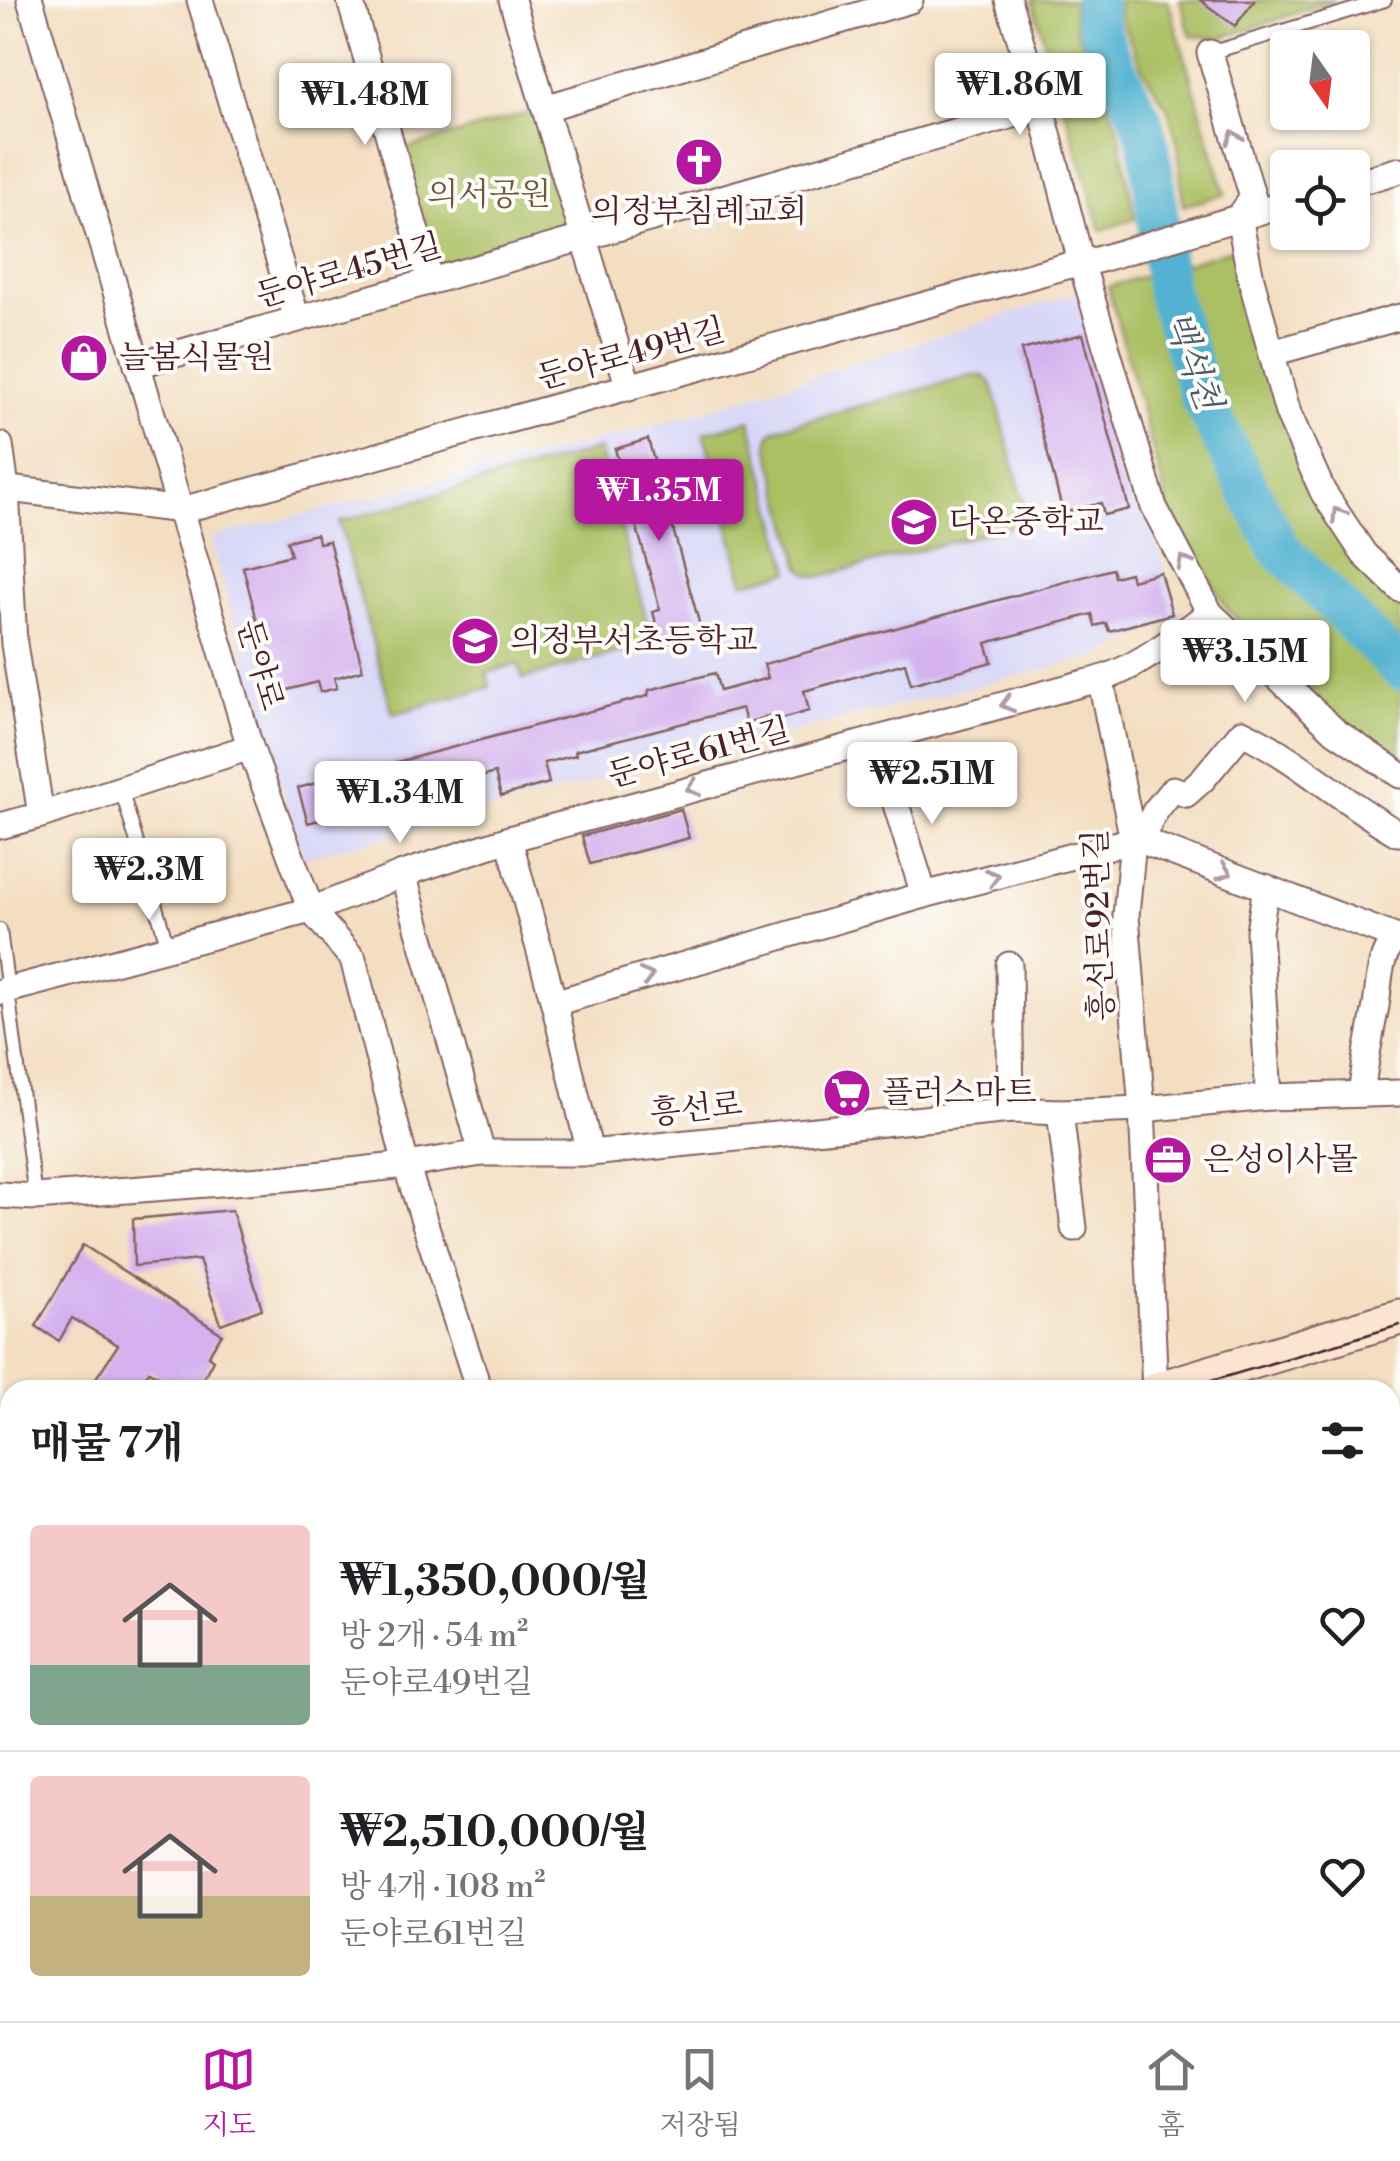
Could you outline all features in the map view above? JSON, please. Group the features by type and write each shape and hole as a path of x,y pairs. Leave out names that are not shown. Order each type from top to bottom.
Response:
{"street":[{"name":"둔야로","path":"30,0 250,747 311,910 352,959 406,1165 476,1380"},
{"path":"200,0 297,320"},
{"path":"350,0 430,281"},
{"path":"512,0 630,388"},
{"path":"544,108 910,0"},
{"path":"1008,0 1089,261 1154,507 1210,612 1335,731 1400,775"},
{"path":"1210,53 1252,198 1236,219 1288,414 1323,492 1364,554 1400,588"},
{"name":"둔야로45번길","path":"138,365 1041,107"},
{"path":"1370,179 1400,170"},
{"name":"둔야로49번길","path":"182,510 1270,209"},
{"path":"1272,352 1400,317"},
{"path":"0,445 7,646 42,815"},
{"path":"3,488 182,510"},
{"name":"둔야로61번길","path":"3,991 311,910 509,839 1102,680 1161,648 1210,612"},
{"name":"흥선로92번길","path":"1102,680 1136,840 1126,916 1142,1109 1156,1380"},
{"path":"1136,840 1172,789 1186,794 1242,732 1315,776 1361,812 1400,832"},
{"path":"0,826 250,747"},
{"path":"887,775 924,895"},
{"path":"509,839 590,1153"},
{"path":"554,1003 924,895 1136,840 1398,938"},
{"path":"403,874 482,1154"},
{"path":"1266,888 1260,932 1270,1097"},
{"path":"1361,1094 1380,967 1389,945 1398,938"},
{"path":"1009,964 1012,1110"},
{"name":"흥선로","path":"0,1195 35,1197 287,1178 482,1154 590,1153 1012,1110 1142,1109 1270,1097 1400,1093"},
{"path":"1060,1112 1074,1228"},
{"path":"1189,1380 1400,1317"}],"lane":[{"path":"1210,53 1385,0"},
{"path":"121,789 168,947"},
{"path":"0,930 3,991 35,1197"}],"shaded area":[{"path":"1077,293 1180,616 1099,656 303,858 210,538 651,427"}],"green space":[{"path":"1032,0 1073,0 1076,29 1118,127 1135,219 1101,230"},
{"path":"1118,0 1168,0 1225,194 1183,206 1178,145 1167,107 1143,70 1119,15"},
{"path":"1180,0 1335,0 1222,38 1191,36"},
{"name":"의서공원","path":"545,108 584,239 430,281 395,152"},
{"path":"1232,249 1302,470 1347,550 1400,609 1400,765 1347,728 1227,609 1169,509 1108,287"},
{"path":"983,376 992,383 1025,508 1022,518 1014,525 819,577 808,574 801,567 768,446 770,434 778,428"},
{"path":"750,420 790,571 744,583 704,433"},
{"path":"599,449 653,643 523,679 518,664 487,673 490,687 393,714 339,522"}],"building":[{"path":"1200,0 1255,0 1235,26"},
{"path":"1083,334 1129,509 1104,515 1101,503 1063,513 1021,350"},
{"path":"648,439 702,633 656,646 658,630 653,612 660,610 615,449"},
{"path":"316,534 319,543 329,541 363,670 334,678 337,688 320,692 317,682 276,693 243,567 291,555 287,541"},
{"path":"1112,569 1114,577 1130,573 1132,580 1160,572 1172,614 1109,631 1106,623 1095,626 1092,614 986,643 992,662 911,684 905,663 804,691 809,711 778,720 777,714 746,723 742,708 575,751 576,755 544,763 549,783 501,796 495,773 308,823 298,788 648,696 649,690 715,673 720,691 768,678 764,664"},
{"path":"681,809 689,838 590,864 582,836"},
{"path":"232,1210 262,1309 221,1324 199,1260 134,1266 133,1219"},
{"path":"83,1245 222,1334 208,1356 213,1360 202,1380 165,1380 149,1371 144,1380 95,1380 118,1345 72,1318 59,1341 36,1326"}],"waterway":[{"name":"백석천","path":"1095,0 1097,21 1108,53 1141,118 1150,151 1166,288 1201,398 1279,548 1400,669"}],"tram line":[{"path":"1215,1380 1400,1325"}],"place":[{"name":"의정부침례교회","path":"699,162"},
{"name":"늘봄식물원","path":"84,358"},
{"name":"다온중학교","path":"914,522"},
{"name":"의정부서초등학교","path":"475,641"},
{"name":"플러스마트","path":"847,1093"},
{"name":"은성이사몰","path":"1168,1160"}]}
